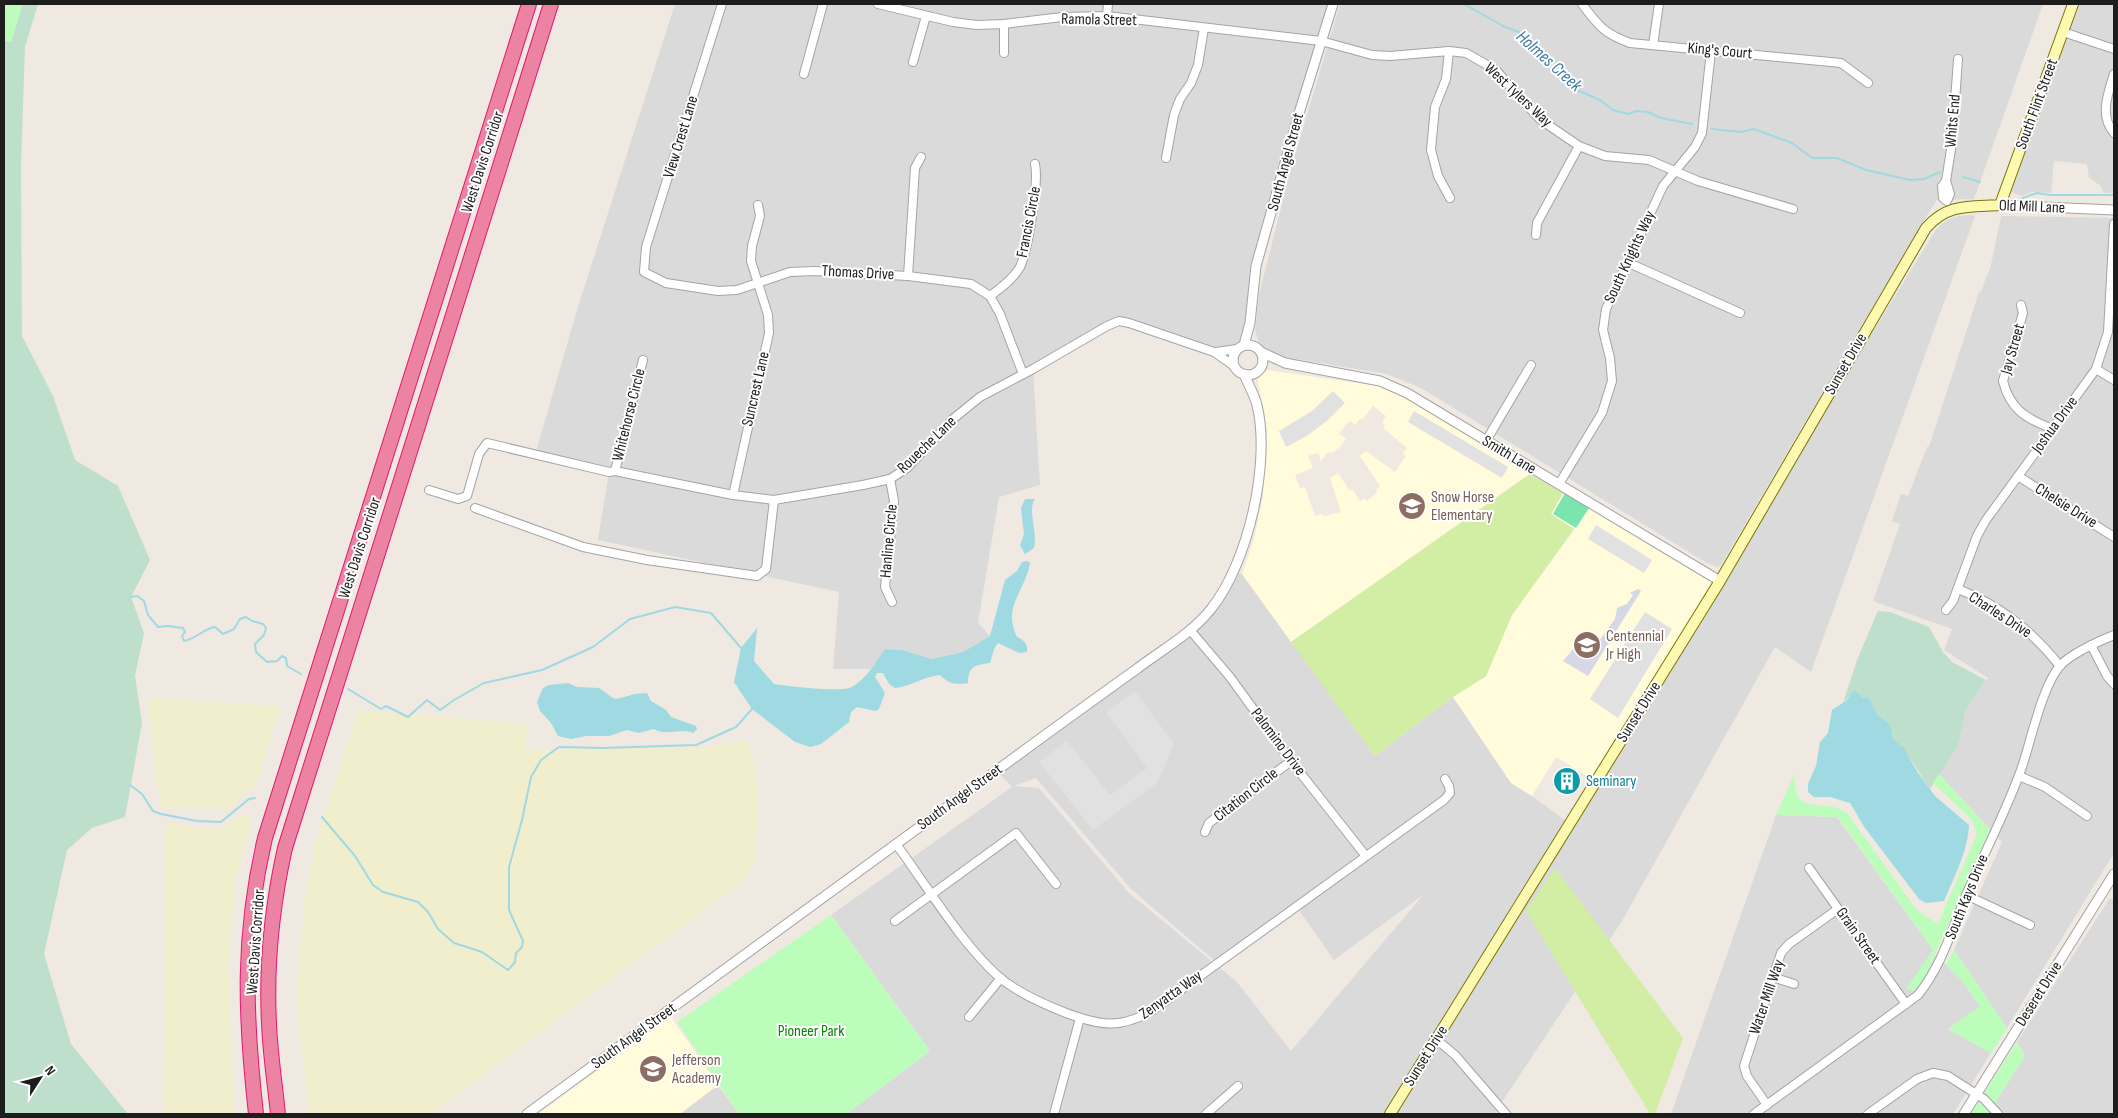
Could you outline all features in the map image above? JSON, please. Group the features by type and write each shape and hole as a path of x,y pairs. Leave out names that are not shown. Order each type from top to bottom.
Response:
{"highway":[{"name":"West Davis Corridor","path":"256,1114 247,1027 247,963 254,898 265,838 529,4"},
{"name":"West Davis Corridor","path":"278,1114 270,1045 268,977 273,912 285,848 551,4"}],"main road":[{"name":"South Flint Street","path":"2000,204 2073,4"},
{"name":"Old Mill Lane","path":"1948,205 2000,204"},
{"name":"Sunset Drive","path":"1390,1114 1720,581 1926,228 1948,205"}],"street":[{"name":"View Crest Lane","path":"644,272 646,247 722,4"},
{"path":"804,74 823,4"},
{"name":"Ramola Street","path":"878,4 961,23 1004,24 1062,17 1107,16 1321,41"},
{"path":"1107,16 1108,4"},
{"name":"South Angel Street","path":"1240,347 1250,323 1256,266 1333,4"},
{"name":"King's Court","path":"1582,4 1597,23 1611,36 1630,43 1841,63 1868,83"},
{"path":"1653,45 1659,4"},
{"path":"913,62 926,16"},
{"path":"1004,24 1004,53"},
{"path":"1166,158 1174,115 1180,99 1191,83 1198,65 1204,28"},
{"path":"2063,32 2114,49"},
{"name":"West Tylers Way","path":"1321,41 1372,55 1390,56 1449,51 1466,53 1496,70 1541,120 1579,146 1605,156 1649,160 1698,181 1793,209"},
{"path":"1449,51 1446,79 1435,107 1431,150 1438,176 1450,198"},
{"name":"South Knights Way","path":"1559,484 1602,413 1612,381 1610,358 1603,330 1606,309 1629,263 1663,186 1695,147 1702,132 1711,51"},
{"name":"Whits End","path":"1948,205 1943,198 1942,186 1946,181 1952,143 1958,59"},
{"path":"2114,74 2106,103 2108,126 2114,133"},
{"path":"1536,236 1537,223 1579,146"},
{"path":"908,276 915,168 921,157"},
{"name":"Francis Circle","path":"990,296 1009,281 1020,266 1036,189 1037,175 1035,164"},
{"name":"Old Mill Lane","path":"2000,204 2114,210"},
{"name":"Suncrest Lane","path":"733,495 769,333 768,315 751,261 752,246 760,216 758,205"},
{"name":"Joshua Drive","path":"1946,610 1953,601 1981,528 2096,370 2108,332 2114,224"},
{"path":"1629,263 1740,312"},
{"name":"Thomas Drive","path":"644,272 666,283 718,291 737,290 790,272 814,271 908,276 971,284 990,296"},
{"path":"990,296 1000,314 1023,374"},
{"name":"Jay Street","path":"2022,305 2023,313 2003,381 2005,389 2017,410 2030,420 2052,429"},
{"name":"Roueche Lane","path":"429,490 458,499 467,496 479,454 487,443 609,472 615,471 733,495 774,500 863,486 890,479 907,468 953,419 980,397 1119,321 1214,352"},
{"name":"South Angel Street","path":"1250,323 1259,350"},
{"path":"1253,345 1259,350 1263,362 1258,371 1244,374 1214,352 1253,345"},
{"path":"1234,366 1233,357 1240,347"},
{"name":"Smith Lane","path":"1259,350 1285,363 1380,381 1407,393 1720,581"},
{"name":"Whitehorse Circle","path":"615,471 643,360"},
{"name":"Smith Lane","path":"1258,371 1285,363"},
{"path":"1486,441 1531,365"},
{"path":"2096,370 2114,380"},
{"name":"South Angel Street","path":"1254,397 1258,371"},
{"name":"South Angel Street","path":"527,1114 1140,666 1181,639 1210,611 1229,584 1238,566 1250,528 1258,486 1260,426 1254,397 1244,374"},
{"name":"Chelsie Drive","path":"2018,476 2114,537"},
{"name":"Hanline Circle","path":"890,479 894,501 885,586 892,602"},
{"path":"475,508 582,547 647,560 757,576 766,569 774,500"},
{"name":"Charles Drive","path":"1958,589 1978,597 2025,627 2060,666"},
{"name":"Palomino Drive","path":"1190,630 1230,677 1365,855"},
{"name":"South Kays Drive","path":"1754,1114 1918,995 1930,980 1946,951 1966,895 2018,776 2048,685 2060,666 2091,645 2114,635"},
{"path":"2091,645 2107,676 2114,684"},
{"name":"Citation Circle","path":"1205,832 1210,823 1292,761"},
{"path":"2018,776 2045,787 2087,816"},
{"name":"Zenyatta Way","path":"896,844 976,954 1001,978 1045,1005 1080,1018 1118,1024 1141,1017 1444,800 1450,794 1449,786 1445,779"},
{"path":"895,921 1016,833 1056,884"},
{"name":"Grain Street","path":"1809,868 1906,1004"},
{"name":"Deseret Drive","path":"1964,1114 2114,874"},
{"path":"1966,895 2030,925"},
{"name":"Water Mill Way","path":"1767,1104 1747,1076 1744,1066 1781,954 1789,944 1838,909"},
{"path":"1773,977 1794,984"},
{"path":"969,1017 1001,978"},
{"path":"1054,1114 1080,1018"},
{"path":"1437,1040 1455,1055 1506,1114"},
{"path":"1868,1114 1917,1079 1933,1073 1948,1076 1992,1106 1998,1114"},
{"path":"1206,1114 1238,1086"}],"shaded area":[{"path":"675,4 1329,4 1256,266 1244,345 1237,349 1214,352 1119,321 1033,369 1040,485 999,497 978,623 990,636 963,652 932,659 902,650 885,649 871,669 833,669 839,592 598,540 609,472 535,455 577,310"},
{"path":"1340,4 2043,4 1974,199 1937,200 1721,565 1717,567 1705,562 1421,388 1387,374 1277,356 1259,343 1255,330 1259,295 1290,172"},
{"path":"2078,4 2114,4 2114,193 2103,193 2101,186 2089,178 2087,164 2054,161 2051,193 2032,192 2022,196 2011,192"},
{"path":"1958,216 1975,216 1811,672 1775,647 1622,921 1494,1114 846,1114 930,1051 831,915 1012,787 996,771 1210,611 1235,571 1242,574 1375,756 1453,697 1511,783 1570,824 1935,231 1945,221","holes":["1036,778 1130,888 1217,963 1296,906 1334,960 1423,895 1291,1051 1237,982 1129,893 1039,788 1014,786"]},
{"path":"2001,216 2114,218 2114,853 2007,1028 1954,950 2002,842 1939,774 1958,746 1966,710 1988,678 1944,650 1952,629 1873,601 1900,524 1892,521 1901,494 1908,496 1927,447 1929,447 1979,292 1981,292 1991,265"},
{"name":"Snow Horse Elementary","path":"1267,370 1379,386 1402,394 1530,474 1291,642 1242,574 1254,539 1263,497 1267,430 1258,381 1260,375","holes":["1373,406 1386,416 1382,423 1385,425 1383,428 1407,448 1403,453 1406,456 1395,472 1366,451 1360,456 1380,486 1376,490 1377,493 1367,501 1364,498 1360,501 1352,489 1350,491 1338,473 1330,478 1341,512 1315,516 1305,487 1300,488 1295,475 1313,468 1308,456 1318,453 1321,461 1327,453 1334,452 1337,448 1338,450 1346,439 1339,434 1347,423 1351,421 1355,425 1360,419 1362,420"]},
{"path":"1333,391 1345,403 1328,420 1308,435 1286,447 1279,431 1312,411"},
{"path":"1414,411 1508,467 1502,478 1408,422"},
{"name":"Centennial Jr High","path":"1563,493 1714,579 1596,782 1556,757 1532,796 1511,783 1453,697 1486,676 1512,615 1574,530 1551,514"},
{"path":"1596,525 1652,560 1644,573 1588,539"},
{"path":"1638,589 1641,591 1588,676 1563,661 1575,647 1591,652 1615,619 1617,608 1627,604 1633,595 1630,593"},
{"path":"1645,612 1672,629 1618,718 1590,699"},
{"path":"1135,691 1174,744 1157,783 1093,830 1039,762 1067,741 1110,795 1147,768 1106,712"},
{"path":"147,698 281,706 256,784 244,793 232,809 160,807"},
{"path":"358,710 527,724 526,749 710,747 748,740 758,782 756,855 745,880 431,1114 308,1114 297,999 304,902 316,841"},
{"path":"244,814 252,819 235,882 228,966 234,1114 164,1114 166,823 217,830"},
{"path":"1776,815 1837,817 1933,950 1914,991 1936,955 1961,979 1980,1006 1948,1029 1991,1053 1953,1114 1671,1114"},
{"path":"2110,898 2114,900 2114,1114 1988,1114 2025,1056 2017,1042"},
{"name":"Jefferson Academy","path":"671,1017 718,1085 680,1114 538,1114"},
{"path":"718,1085 739,1114 680,1114"}],"green space":[{"path":"4,4 38,4 25,47 21,165 22,336 53,396 75,460 118,486 150,560 131,597 144,633 135,676 142,723 125,817 92,828 67,850 44,954 71,1044 128,1114 4,1114"},
{"path":"4,4 23,4 11,42 4,41"},
{"path":"1530,474 1563,493 1551,514 1574,529 1512,615 1486,676 1453,697 1375,756 1291,642"},
{"path":"1565,493 1589,508 1576,528 1553,514"},
{"path":"1878,611 1890,612 1929,627 1943,652 1952,662 1986,680 1966,710 1958,746 1930,789 1909,756 1893,739 1890,726 1877,714 1869,698 1863,698 1854,691 1843,703 1857,660"},
{"path":"1795,773 1795,788 1798,797 1804,802 1839,808 1847,813 1917,910 1938,924 1977,834 1972,820 1933,783 1939,774 1990,830 1923,981 1914,991 1906,989 1933,950 1838,817 1776,815"},
{"path":"1555,868 1683,1038 1655,1114 1650,1114 1526,911"},
{"name":"Pioneer Park","path":"831,915 930,1051 846,1114 739,1114 677,1022"},
{"path":"1954,950 2007,1028 1991,1053 1948,1029 1980,1006 1961,980 1946,965"},
{"path":"2017,1042 2025,1056 1988,1114 1971,1114"}],"water":[{"path":"1025,499 1035,499 1032,515 1035,542 1034,548 1025,554 1020,545 1024,534 1021,508"},
{"path":"1027,561 1030,563 1016,599 1012,616 1017,637 1025,643 1027,652 1019,653 998,643 990,663 973,667 969,673 968,683 964,684 950,682 940,675 895,688 889,684 883,673 877,673 875,677 885,693 879,709 876,711 857,707 851,712 849,722 821,744 810,747 795,742 752,709 734,682 741,648 757,628 754,661 774,684 791,686 826,689 846,689 852,687 866,675 885,649 902,650 932,659 963,652 990,636 1005,580 1017,571 1022,562"},
{"path":"568,683 577,687 599,688 617,699 647,693 651,701 666,710 671,717 696,726 697,729 693,733 688,731 663,732 654,729 639,733 627,730 609,736 586,736 571,739 558,736 551,723 540,711 537,702 543,688 549,685"},
{"path":"1854,690 1863,698 1869,698 1877,714 1890,725 1893,739 1904,748 1918,773 1935,796 1969,825 1963,854 1944,901 1926,903 1919,899 1865,828 1850,803 1830,797 1814,797 1808,792 1808,784 1816,766 1820,742 1828,733 1832,710 1846,701"}],"waterway":[{"name":"Holmes Creek","path":"1464,4 1505,27 1519,32 1553,61 1575,89 1600,100 1613,110 1628,114 1636,111 1648,112 1661,118 1692,124"},
{"name":"Holmes Creek","path":"1712,129 1740,132 1754,129 1792,143 1812,158 1837,158 1866,170 1910,180 1924,179 1940,172"},
{"name":"Holmes Creek","path":"1963,177 1980,182"},
{"name":"Holmes Creek","path":"2020,199 2037,193 2050,195 2114,195"},
{"path":"131,597 137,596 144,601 148,615 158,627 183,628 185,632 182,636 184,641 215,627 223,634 234,629 240,619 246,617 263,624 266,628 264,635 255,644 256,652 267,662 277,661 282,656 286,658 287,666 301,674"},
{"path":"348,689 381,709 386,706 408,717 427,700 440,710 484,683 542,670 593,647 630,619 675,607 711,613 741,648"},
{"path":"322,817 355,856 373,885 383,892 418,902 428,912 438,929 454,943 482,952 508,970 515,962 516,953 522,947 523,941 509,910 509,867 531,777 541,760 559,747 603,748 696,745 736,727 752,709"},
{"path":"130,785 142,794 153,811 197,821 221,822 249,799 255,798"}],"place":[{"name":"Snow Horse Elementary","path":"1412,506"},
{"name":"Centennial Jr High","path":"1587,645"},
{"name":"Seminary","path":"1567,781"},
{"name":"Jefferson Academy","path":"653,1069"}]}
